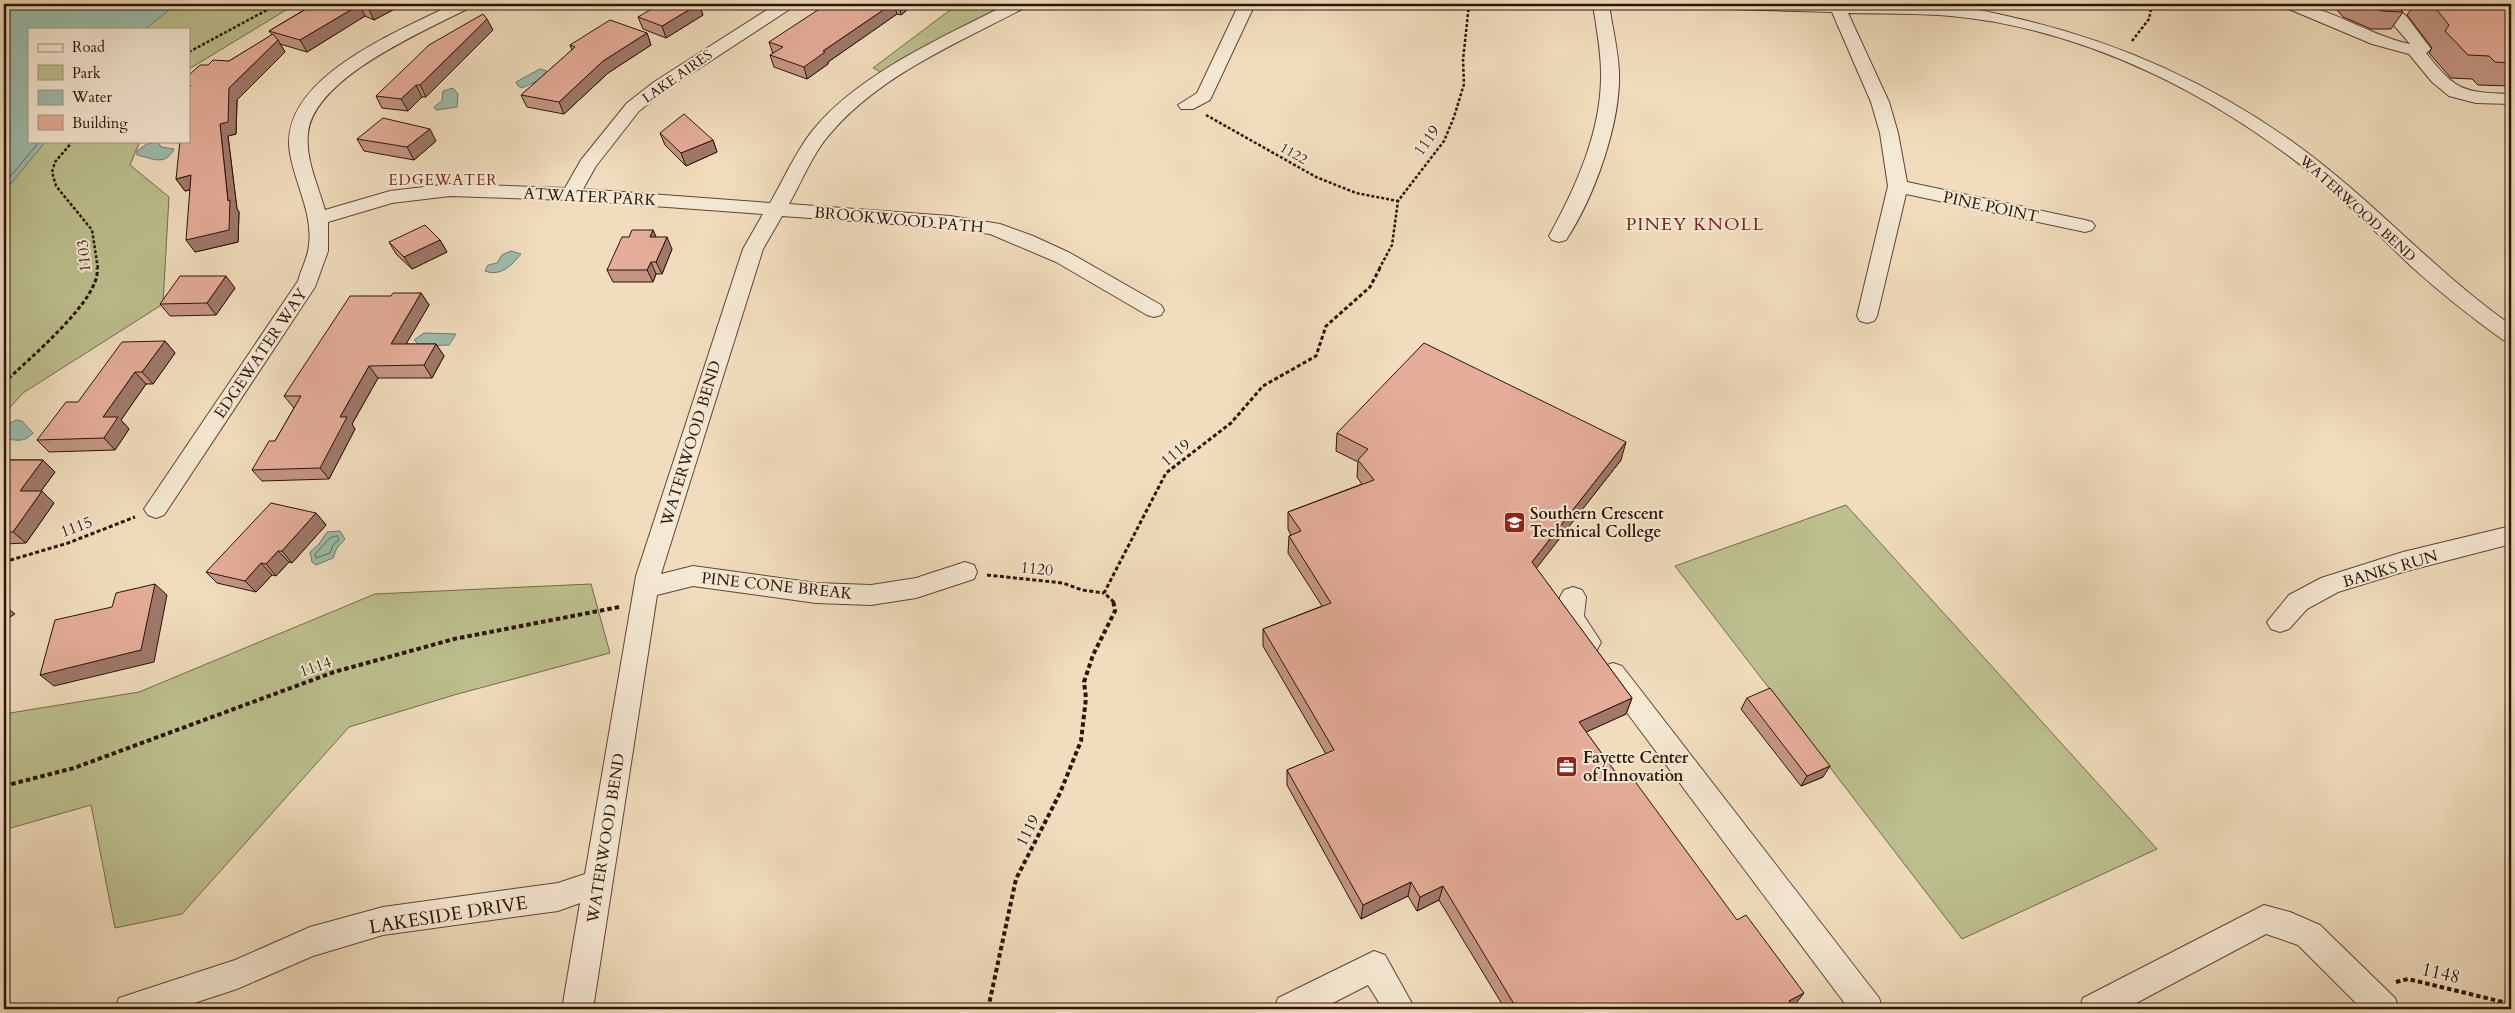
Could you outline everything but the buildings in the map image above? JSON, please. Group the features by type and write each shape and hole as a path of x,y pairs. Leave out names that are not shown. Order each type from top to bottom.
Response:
{"street":[{"name":"EDGEWATER WAY","path":"156,509 308,282 319,245 317,219 299,152 300,120 312,100 331,80 365,58 465,4"},
{"name":"LAKE AIRES","path":"571,194 588,164 633,107 660,86 786,4"},
{"name":"WATERWOOD BEND","path":"578,1009 645,596 703,400 753,249 820,133 861,94 898,67 1020,4"},
{"path":"1187,105 1204,96 1247,4"},
{"path":"1559,236 1576,203 1607,119 1610,72 1601,4"},
{"name":"WATERWOOD BEND","path":"1731,4 1951,11 1988,16 2061,33 2116,53 2195,87 2271,133 2335,184 2451,289 2511,335"},
{"path":"2290,4 2395,47 2416,52 2444,87 2459,96 2511,99"},
{"path":"2384,4 2423,48 2416,52"},
{"path":"1838,8 1880,102 1889,133 1898,186 1867,316"},
{"name":"PINE POINT","path":"1898,186 2085,226"},
{"name":"ATWATER PARK","path":"317,219 390,197 450,190 571,194 775,208"},
{"name":"BROOKWOOD PATH","path":"775,208 986,227 1007,233 1041,248 1154,310"},
{"name":"BANKS RUN","path":"2280,622 2298,602 2330,585 2403,562 2511,535"},
{"name":"PINE CONE BREAK","path":"645,596 693,576 816,593 871,595 916,588 965,572"},
{"path":"1573,596 1570,618 1868,1009"},
{"name":"LAKESIDE DRIVE","path":"130,1009 236,974 310,942 383,921 558,897 598,883"},
{"path":"2094,1009 2264,919 2290,926 2309,935 2374,999"},
{"path":"1289,1009 1374,966 1400,1009"}],"path":[{"path":"190,51 278,4"},
{"name":"1119","path":"988,1009 1016,880 1060,793 1081,741 1086,698 1084,682 1115,611 1114,601 1104,593 1166,473 1231,423 1263,386 1316,356 1326,326 1370,287 1392,246 1398,201 1432,154 1444,141 1454,117 1464,84 1463,60 1469,4"},
{"path":"2116,53 2132,42 2149,19 2152,4"},
{"name":"1122","path":"1187,105 1316,177 1356,193 1398,201"},
{"name":"1103","path":"4,383 78,311 92,291 98,272 92,230 56,186 52,172 55,162 72,142"},
{"name":"1115","path":"4,562 68,543 156,509"},
{"name":"1120","path":"965,572 1062,583 1082,590 1104,593"},
{"name":"1114","path":"4,786 74,768 334,672 507,627 645,596"},
{"name":"1148","path":"2374,999 2408,979 2511,1004"}],"green space":[{"path":"162,4 296,4 190,68 190,28 124,28"},
{"path":"958,4 1015,4 883,73 873,68"},
{"path":"28,141 140,142 130,165 169,197 163,304 23,393 4,414 4,152"},
{"path":"1846,505 2157,849 1962,939 1675,566"},
{"path":"591,584 610,653 454,695 349,727 182,914 115,928 91,805 4,830 4,714 139,692 375,594"}],"water":[{"path":"4,4 177,4 146,28 28,28 28,142 45,142 4,192"},
{"path":"540,69 547,71 546,77 522,88 518,86 516,82"},
{"path":"453,88 458,94 457,107 436,110 434,107 442,101 443,91"},
{"path":"158,142 161,147 174,149 167,158 158,160 137,155 137,151 147,144"},
{"path":"511,251 521,254 510,266 496,272 485,271 488,265 497,263 502,255"},
{"path":"424,333 456,334 449,345 421,346 414,340"},
{"path":"16,420 22,421 33,433 23,440 6,439 4,429"},
{"path":"340,531 345,539 337,548 333,558 316,565 312,562 310,552 319,544 327,532"}],"place":[{"name":"Southern Crescent Technical College","path":"1514,522"},
{"name":"Fayette Center of Innovation","path":"1567,766"}],"district":[{"name":"EDGEWATER","path":"443,180"},
{"name":"PINEY KNOLL","path":"1695,224"}]}
